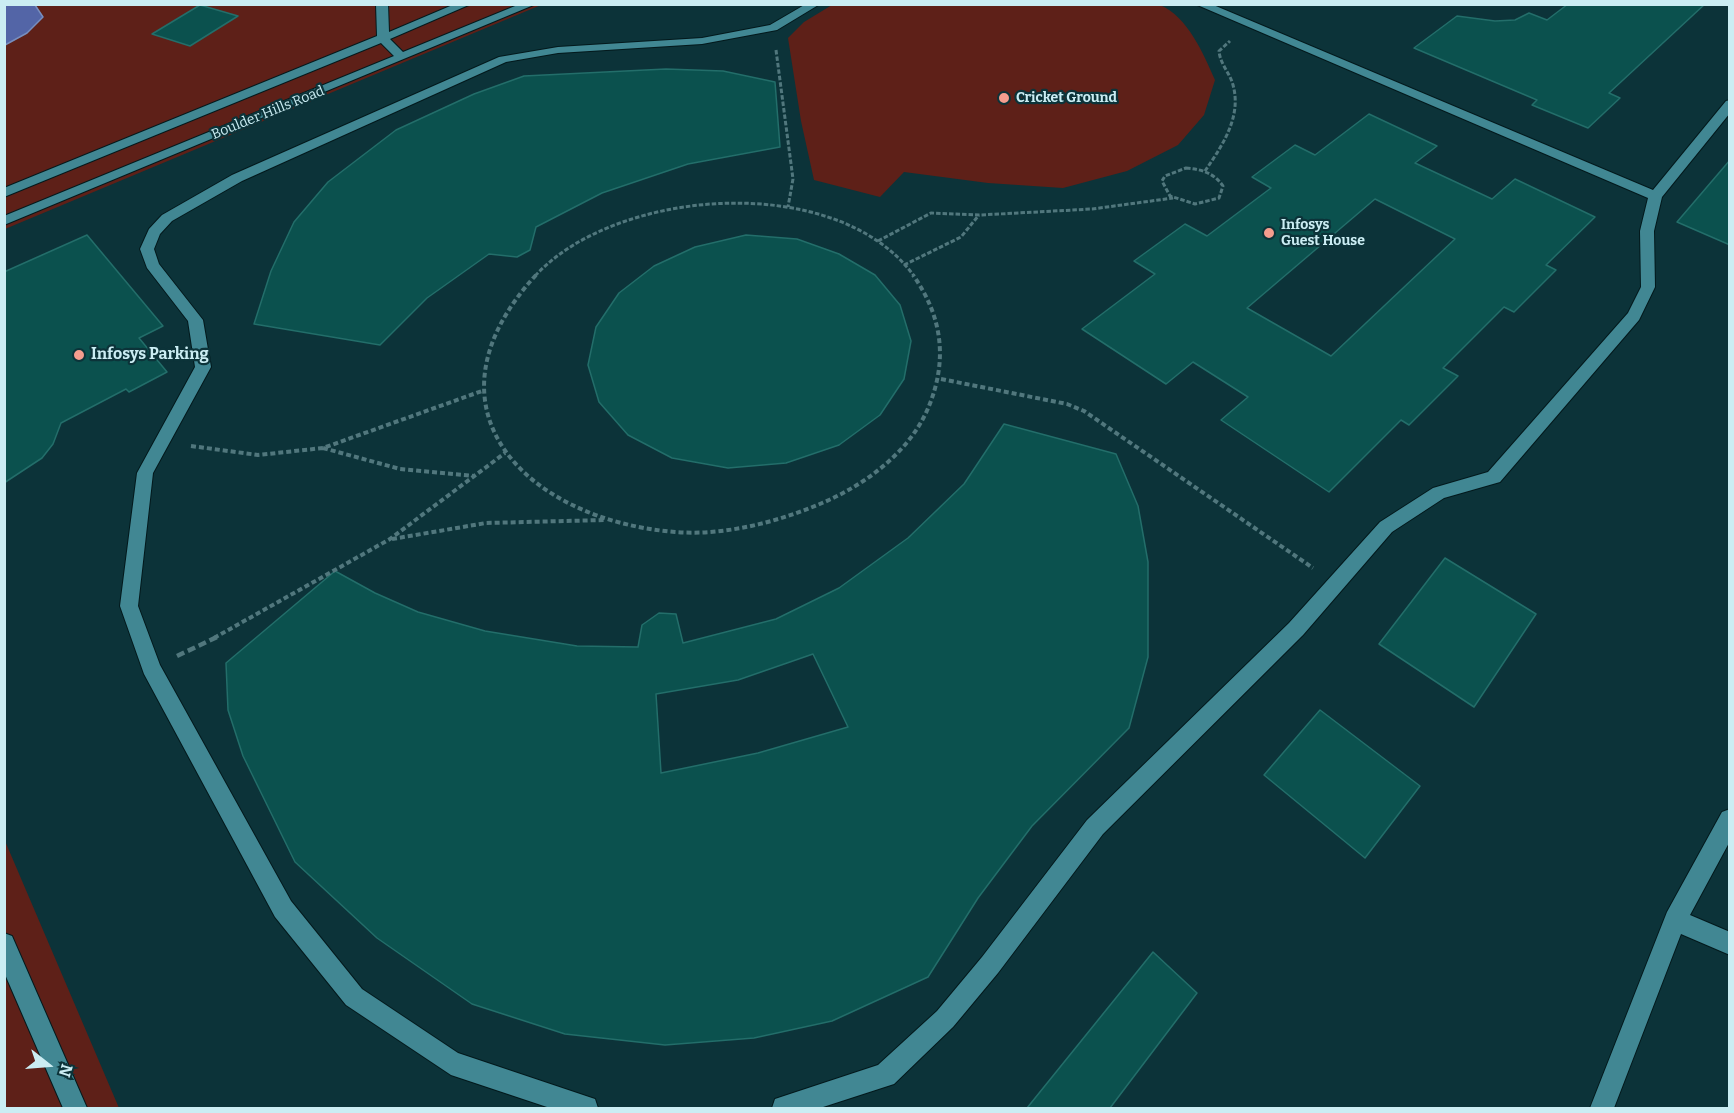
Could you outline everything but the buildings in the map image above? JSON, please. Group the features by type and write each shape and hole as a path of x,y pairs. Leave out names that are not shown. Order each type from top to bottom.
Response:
{"lane":[{"path":"382,4 383,38 402,58"},
{"name":"Boulder Hills Road","path":"4,193 466,4"},
{"name":"Boulder Hills Road","path":"4,221 531,4"},
{"path":"586,1108 451,1063 354,997 283,909 151,668 129,606 145,473 203,367 195,320 152,265 147,249 154,232 167,218 237,178 503,59 558,50 702,41 773,28 815,4"},
{"path":"1200,4 1254,29 1655,196"},
{"path":"784,1108 885,1075 945,1019 990,965 1095,827 1296,629 1386,527 1439,493 1494,477 1634,316 1648,287 1647,231 1655,196 1730,104"},
{"path":"1602,1108 1675,920 1730,819"},
{"path":"1675,920 1730,944"},
{"path":"4,944 75,1108"}],"path":[{"path":"773,28 793,179 788,207"},
{"path":"1205,171 1221,147 1237,106 1232,83 1219,61 1219,51 1225,44 1254,29"},
{"path":"1186,168 1205,171 1219,180 1222,186 1219,198 1203,204 1182,202 1173,198 1163,187 1165,176 1186,168"},
{"path":"878,242 931,213 980,215 1092,209 1173,198"},
{"path":"390,539 486,523 606,520 676,532 752,527 822,505 880,470 920,426 941,379 942,332 926,290 904,265 878,242 825,216 788,207 750,203 672,208 608,229 565,251 528,282 512,299 495,328 484,359 482,391 489,423 505,453 547,492 606,520"},
{"path":"904,265 961,237 980,215"},
{"path":"941,379 1056,401 1084,411 1336,584"},
{"path":"163,439 203,450 258,455 323,448 482,391"},
{"path":"323,448 400,469 476,476"},
{"path":"151,668 231,630 390,539 505,453"}],"shaded area":[{"path":"5,5 541,5 5,229"},
{"name":"Cricket Ground","path":"832,5 1160,5 1179,18 1187,27 1215,80 1204,115 1178,145 1127,171 1063,188 988,183 904,172 880,197 814,180 801,121 788,38 804,22"},
{"path":"5,841 119,1108 5,1108"}],"water":[{"path":"5,4 35,5 43,17 27,33 5,45"}],"place":[{"name":"Cricket Ground","path":"1004,98"},
{"name":"Infosys Guest House","path":"1269,233"},
{"name":"Infosys Parking","path":"79,355"}]}
